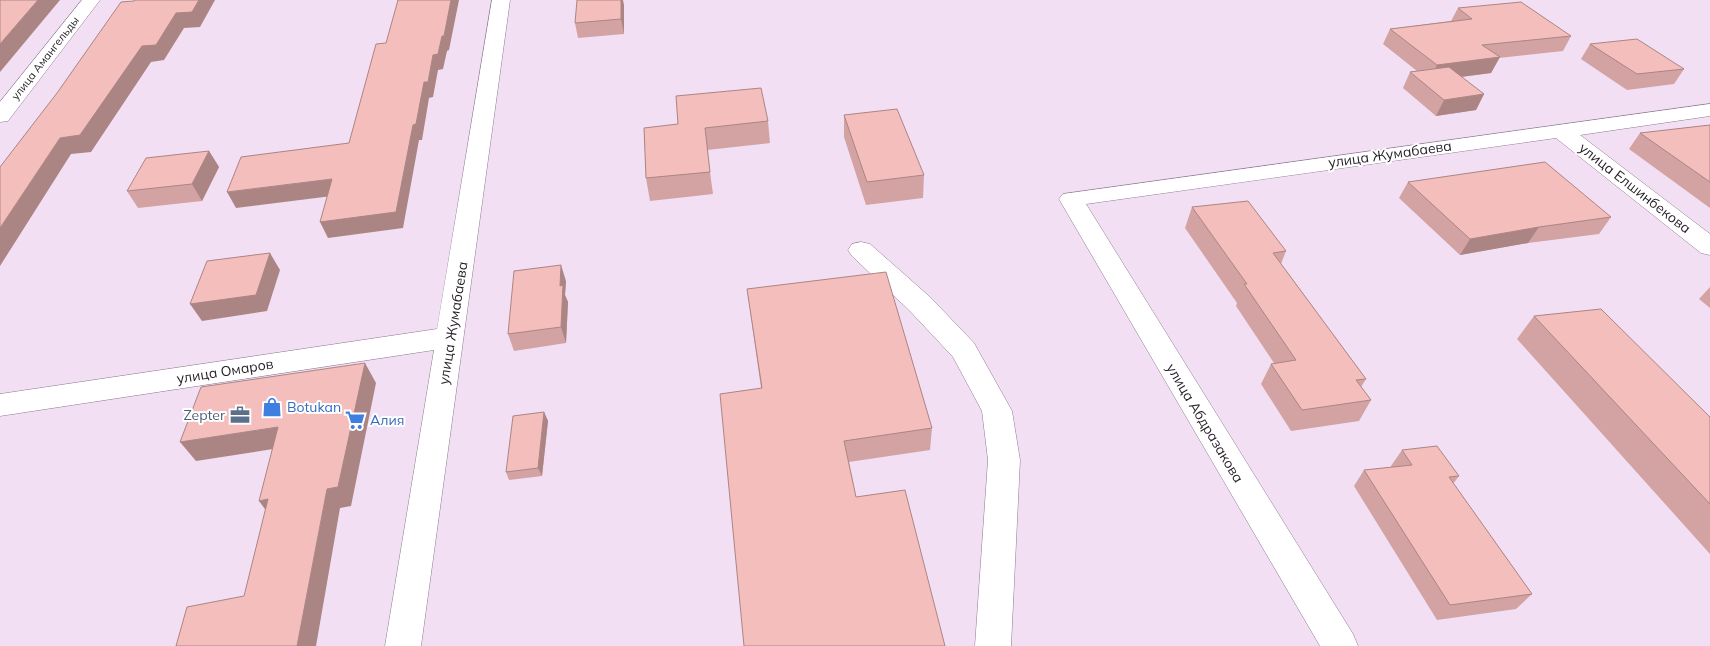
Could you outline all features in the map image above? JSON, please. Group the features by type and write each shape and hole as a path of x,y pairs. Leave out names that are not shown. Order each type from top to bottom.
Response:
{"street":[{"name":"улица Амангельды","path":"0,116 91,0"},
{"name":"улица Жумабаева","path":"403,646 501,0"},
{"name":"улица Жумабаева","path":"1070,199 1710,110"},
{"name":"улица Елшинбекова","path":"1560,130 1710,247"},
{"name":"улица Абдразакова","path":"1070,199 1340,646"},
{"path":"861,250 920,304 964,350 997,412 1004,460 993,646"},
{"name":"улица Омаров","path":"0,405 451,337"}],"building":[{"path":"0,0 38,0 0,44"},
{"path":"135,0 199,0 192,12 176,13 156,45 142,46 80,135 60,138 0,228 0,167 57,93 121,2"},
{"path":"398,0 451,0 444,36 442,36 438,54 433,55 428,82 424,82 416,124 413,125 396,212 320,222 332,179 227,192 241,157 349,143 376,44 386,43"},
{"path":"577,0 621,0 621,19 575,23"},
{"path":"1521,2 1571,36 1482,45 1500,57 1437,65 1390,29 1472,19 1458,8"},
{"path":"1637,39 1684,69 1637,74 1590,44"},
{"path":"1449,67 1484,94 1444,100 1410,72"},
{"path":"761,88 768,121 705,128 710,172 646,178 644,128 678,124 676,96"},
{"path":"897,109 924,175 867,182 844,115"},
{"path":"1710,125 1710,182 1640,133"},
{"path":"209,151 192,184 127,191 146,158"},
{"path":"1545,162 1611,217 1470,239 1408,182"},
{"path":"1248,201 1286,251 1273,253 1366,379 1356,380 1371,400 1302,410 1271,364 1296,360 1244,284 1247,284 1192,207"},
{"path":"270,253 256,295 190,304 207,261"},
{"path":"561,265 560,286 563,285 561,327 508,334 514,271"},
{"path":"886,272 932,428 844,441 856,497 905,490 945,646 744,646 720,394 762,388 747,289"},
{"path":"1601,309 1710,417 1710,504 1534,316"},
{"path":"365,363 338,487 327,489 297,646 176,646 187,607 244,596 268,499 259,501 278,427 180,442 201,387"},
{"path":"544,412 538,468 506,472 513,416"},
{"path":"1437,446 1459,476 1449,477 1532,594 1450,605 1364,470 1412,465 1402,450"}],"place":[{"name":"Botukan","path":"272,407"},
{"name":"Zepter","path":"240,415"},
{"name":"Алия","path":"355,420"}]}
